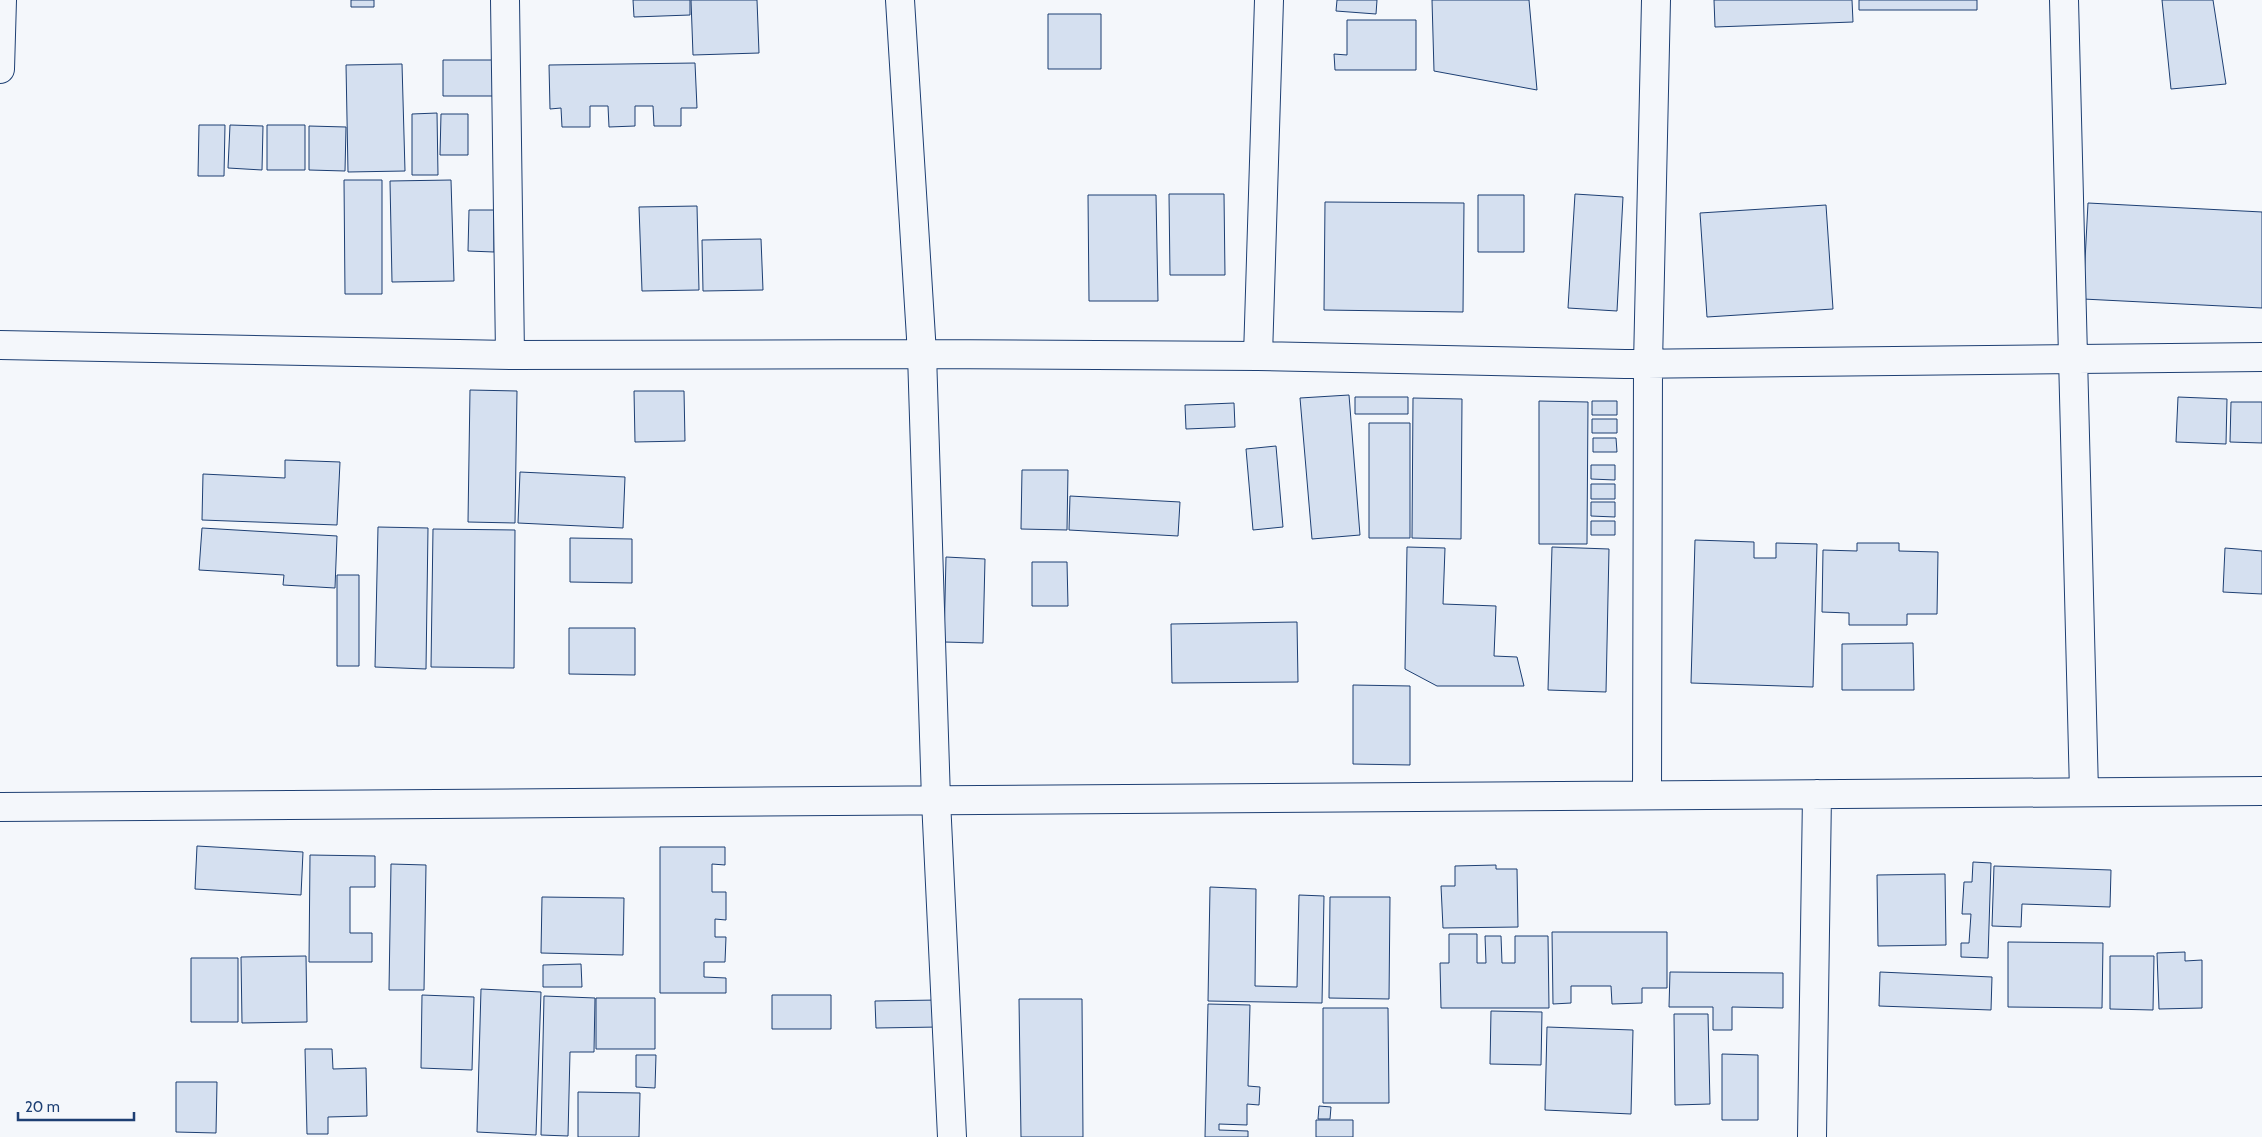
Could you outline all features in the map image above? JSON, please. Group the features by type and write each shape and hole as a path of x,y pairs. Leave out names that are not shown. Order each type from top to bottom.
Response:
{"street":[{"path":"0,69 2,0"},
{"path":"506,0 510,355"},
{"path":"900,0 922,354 936,800 952,1137"},
{"path":"1258,356 1269,0"},
{"path":"1647,795 1648,364 1656,0"},
{"path":"2064,0 2084,792"},
{"path":"0,345 510,355 922,354 1258,356 1648,364 2262,357"},
{"path":"0,807 2262,791"},
{"path":"1812,1137 1817,794"}],"building":[{"path":"351,0 374,0 374,7 351,7"},
{"path":"633,0 690,0 690,15 634,17"},
{"path":"691,0 757,0 759,53 693,55"},
{"path":"1337,0 1377,0 1376,14 1336,11"},
{"path":"1432,0 1529,0 1537,90 1434,71"},
{"path":"1714,0 1852,0 1853,22 1715,27"},
{"path":"1859,0 1977,0 1977,10 1859,10"},
{"path":"2162,0 2213,0 2226,84 2171,89"},
{"path":"1048,14 1101,14 1101,69 1048,69"},
{"path":"1347,20 1416,20 1416,70 1335,70 1334,54 1347,55"},
{"path":"443,60 493,60 493,96 443,96"},
{"path":"695,63 697,108 681,108 681,126 654,126 653,106 635,106 635,126 609,127 608,106 590,106 590,127 562,127 561,108 550,109 549,65"},
{"path":"402,64 405,171 348,172 346,65"},
{"path":"437,113 438,175 412,175 412,114"},
{"path":"441,114 468,114 468,155 440,155"},
{"path":"199,125 225,125 224,176 198,176"},
{"path":"230,125 263,126 262,170 228,168"},
{"path":"267,125 305,125 305,170 267,170"},
{"path":"309,126 346,127 345,171 309,170"},
{"path":"344,180 382,180 382,294 345,294"},
{"path":"451,180 454,281 392,282 390,181"},
{"path":"1169,194 1224,194 1225,275 1170,275"},
{"path":"1575,194 1623,197 1617,311 1568,308"},
{"path":"1088,195 1156,195 1158,301 1089,301"},
{"path":"1478,195 1524,195 1524,252 1478,252"},
{"path":"1325,202 1464,203 1463,312 1324,310"},
{"path":"2088,203 2262,212 2262,308 2083,299"},
{"path":"1826,205 1833,309 1707,317 1700,213"},
{"path":"697,206 699,290 642,291 639,207"},
{"path":"469,210 494,210 494,252 468,251"},
{"path":"761,239 763,290 703,291 702,240"},
{"path":"470,390 517,391 515,523 468,522"},
{"path":"634,391 684,391 685,441 635,442"},
{"path":"1349,395 1360,535 1312,539 1300,398"},
{"path":"1355,397 1408,397 1408,414 1355,414"},
{"path":"2178,397 2227,399 2226,444 2176,442"},
{"path":"1413,398 1462,399 1461,539 1412,538"},
{"path":"1539,401 1588,402 1587,544 1539,544"},
{"path":"1592,401 1617,401 1617,415 1592,415"},
{"path":"2231,402 2262,402 2262,443 2230,442"},
{"path":"1234,403 1235,427 1186,429 1185,405"},
{"path":"1592,419 1617,419 1617,433 1592,433"},
{"path":"1369,423 1410,423 1410,538 1369,538"},
{"path":"1593,438 1616,438 1617,452 1593,452"},
{"path":"1276,446 1283,527 1253,530 1246,449"},
{"path":"285,460 340,462 337,525 202,520 203,474 285,478"},
{"path":"1591,465 1615,465 1615,480 1591,479"},
{"path":"1022,470 1068,470 1067,530 1021,529"},
{"path":"520,472 625,477 623,528 518,523"},
{"path":"1591,484 1615,484 1615,499 1591,499"},
{"path":"1070,496 1180,502 1178,536 1069,530"},
{"path":"1591,502 1615,502 1615,517 1591,516"},
{"path":"1591,521 1615,521 1615,535 1591,535"},
{"path":"378,527 428,528 426,669 375,667"},
{"path":"202,528 337,536 335,588 283,585 284,575 199,570"},
{"path":"433,529 515,530 514,668 431,667"},
{"path":"570,538 632,539 632,583 570,582"},
{"path":"1695,540 1754,542 1754,558 1776,558 1776,543 1817,544 1813,687 1691,683"},
{"path":"1857,543 1899,543 1899,551 1938,552 1937,614 1907,614 1907,625 1849,625 1849,613 1822,612 1823,550 1857,551"},
{"path":"1407,547 1445,548 1443,604 1496,606 1494,656 1517,657 1524,686 1437,686 1405,669"},
{"path":"1552,547 1609,549 1606,692 1548,690"},
{"path":"2225,548 2262,551 2262,594 2223,592"},
{"path":"946,557 985,559 983,643 944,642"},
{"path":"1032,562 1067,562 1068,606 1032,606"},
{"path":"337,575 359,575 359,666 337,666"},
{"path":"1297,622 1298,682 1172,683 1171,624"},
{"path":"569,628 635,628 635,675 569,674"},
{"path":"1913,643 1914,690 1842,690 1842,644"},
{"path":"1353,685 1410,686 1410,765 1353,764"},
{"path":"197,846 303,852 301,895 195,889"},
{"path":"660,847 725,847 725,865 712,864 712,892 726,892 726,920 715,919 715,937 726,937 725,962 704,962 704,977 726,978 726,993 660,993"},
{"path":"310,855 375,856 375,887 350,887 350,933 372,933 372,962 309,962"},
{"path":"1973,862 1991,863 1988,958 1961,957 1961,943 1969,943 1971,914 1962,914 1964,882 1972,882"},
{"path":"391,864 426,865 424,990 389,990"},
{"path":"1496,865 1496,869 1517,869 1518,927 1443,928 1441,886 1455,886 1455,866"},
{"path":"1994,866 2111,870 2110,907 2022,904 2021,927 1992,926"},
{"path":"1945,874 1946,945 1878,946 1877,875"},
{"path":"1210,887 1256,889 1255,986 1297,987 1299,895 1324,896 1322,1003 1208,1001"},
{"path":"542,897 624,898 623,955 541,953"},
{"path":"1330,897 1390,897 1389,999 1329,998"},
{"path":"1552,932 1667,932 1667,988 1642,988 1642,1003 1612,1004 1611,986 1571,986 1571,1003 1553,1004"},
{"path":"1449,934 1477,934 1477,963 1486,963 1485,936 1501,936 1502,963 1515,963 1515,936 1548,936 1549,1008 1441,1008 1440,963 1449,963"},
{"path":"2008,942 2103,943 2102,1008 2008,1007"},
{"path":"2185,952 2185,961 2202,960 2202,1008 2159,1009 2157,953"},
{"path":"306,956 307,1022 242,1023 241,957"},
{"path":"2110,956 2154,956 2153,1010 2110,1009"},
{"path":"191,958 238,958 238,1022 191,1022"},
{"path":"581,964 582,987 543,987 543,965"},
{"path":"1670,972 1783,973 1783,1008 1732,1007 1732,1030 1713,1030 1713,1007 1669,1007"},
{"path":"1880,972 1992,977 1991,1010 1879,1006"},
{"path":"481,989 541,992 536,1135 477,1132"},
{"path":"422,995 474,997 472,1070 421,1068"},
{"path":"772,995 831,995 831,1029 772,1029"},
{"path":"544,996 595,998 594,1052 570,1052 568,1136 541,1135"},
{"path":"596,998 655,998 655,1049 596,1049"},
{"path":"1019,999 1082,999 1083,1137 1021,1137"},
{"path":"938,1000 939,1027 876,1028 875,1001"},
{"path":"1208,1004 1250,1005 1248,1086 1260,1087 1259,1105 1247,1104 1247,1125 1219,1124 1219,1130 1248,1131 1248,1137 1205,1137"},
{"path":"1323,1008 1388,1008 1389,1103 1323,1103"},
{"path":"1491,1011 1542,1012 1541,1065 1490,1064"},
{"path":"1674,1014 1708,1014 1710,1104 1675,1105"},
{"path":"1547,1027 1633,1030 1631,1114 1545,1110"},
{"path":"305,1049 332,1049 333,1069 366,1068 367,1116 328,1117 328,1134 307,1134"},
{"path":"1722,1054 1758,1055 1758,1120 1722,1120"},
{"path":"636,1055 656,1055 655,1088 636,1087"},
{"path":"176,1082 217,1082 216,1133 176,1132"},
{"path":"578,1092 640,1093 639,1137 578,1137"},
{"path":"1319,1106 1331,1107 1330,1119 1318,1119"},
{"path":"1316,1120 1353,1120 1353,1137 1316,1137"}]}
